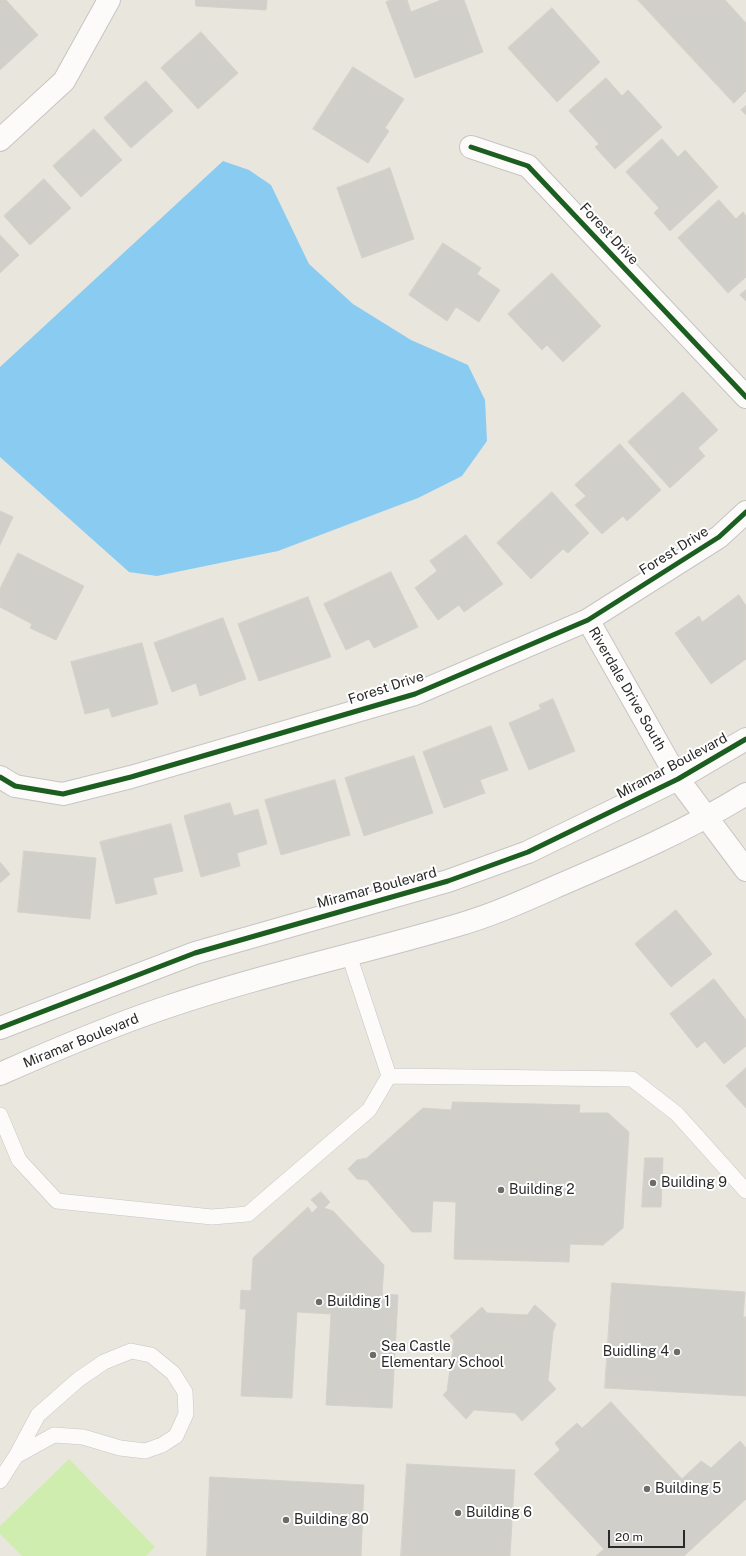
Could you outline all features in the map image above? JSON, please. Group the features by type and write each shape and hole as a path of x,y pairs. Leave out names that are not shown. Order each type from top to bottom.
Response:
{"street":[{"path":"0,140 64,81 109,0"},
{"name":"Forest Drive","path":"471,147 528,166 746,397"},
{"name":"Forest Drive","path":"0,777 15,786 63,794 131,777 414,694 588,620 719,537 746,512"},
{"name":"Riverdale Drive South","path":"588,620 678,779 746,870"},
{"name":"Miramar Boulevard","path":"0,1028 195,953 463,876 528,852 678,779 746,739"},
{"name":"Miramar Boulevard","path":"0,1074 67,1045 165,1008 460,925 523,901 621,859 708,818 746,794"}],"lane":[{"path":"0,1115 19,1160 57,1201 212,1217 248,1214 369,1110 389,1076 350,955"},
{"path":"389,1076 632,1080 677,1114 746,1191"},
{"path":"0,1481 16,1456 38,1415 79,1379 104,1362 131,1351 151,1355 173,1373 185,1392 186,1414 176,1436 156,1447 145,1451 120,1448 84,1437 54,1435 16,1456"}],"green space":[{"path":"69,1459 155,1547 146,1556 22,1556 0,1534 0,1526"}],"water":[{"path":"223,161 249,170 271,185 309,264 353,304 411,340 468,365 485,400 487,441 462,476 418,498 278,551 157,576 129,572 0,457 0,367"}],"building":[{"path":"0,0 6,0 38,35 0,70"},
{"path":"196,0 267,0 266,10 196,6"},
{"path":"391,0 407,0 411,12 441,0 464,0 483,52 415,78 386,2"},
{"path":"638,0 725,0 746,23 746,91 734,103"},
{"path":"552,8 600,62 557,102 508,48"},
{"path":"201,32 238,73 198,109 161,68"},
{"path":"353,67 404,99 385,128 389,131 368,163 313,129"},
{"path":"606,78 622,96 628,90 662,127 615,169 595,147 599,144 569,111"},
{"path":"146,81 173,111 131,148 104,118"},
{"path":"746,106 746,115 741,110"},
{"path":"94,129 122,160 81,197 53,166"},
{"path":"662,139 678,157 685,150 718,187 670,231 654,213 659,208 626,172"},
{"path":"390,168 414,239 362,258 337,188"},
{"path":"44,179 71,208 30,245 4,216"},
{"path":"719,200 736,219 743,212 746,216 746,277 728,293 678,238"},
{"path":"0,235 19,255 0,273"},
{"path":"443,243 481,268 477,274 500,290 479,322 456,307 447,321 409,295"},
{"path":"552,273 601,326 563,362 547,345 542,350 508,314"},
{"path":"746,290 746,301 740,295"},
{"path":"683,392 718,430 698,448 705,456 670,488 628,442"},
{"path":"620,444 661,490 627,521 623,516 602,534 575,505 586,496 575,485"},
{"path":"552,492 589,533 568,553 563,549 531,579 497,543"},
{"path":"0,511 13,517 0,545"},
{"path":"466,535 503,584 464,612 459,605 438,620 415,588 437,571 430,561"},
{"path":"18,553 84,586 56,640 30,628 32,624 0,607 0,589"},
{"path":"391,572 418,627 374,648 369,639 346,650 324,604"},
{"path":"739,595 746,606 746,659 711,684 675,633 699,616 702,622"},
{"path":"308,597 331,657 259,681 238,624"},
{"path":"223,618 246,679 200,696 196,683 172,692 154,643"},
{"path":"142,643 158,704 112,717 109,708 85,714 71,662"},
{"path":"553,699 575,751 529,770 509,723 541,709 539,705"},
{"path":"491,726 508,770 480,780 485,793 444,808 423,752"},
{"path":"414,756 433,813 364,836 345,778"},
{"path":"335,780 350,835 281,855 265,800"},
{"path":"230,803 234,816 258,809 267,844 237,853 240,866 201,877 184,816"},
{"path":"171,824 183,871 153,878 157,894 116,904 100,842"},
{"path":"24,851 96,858 90,919 18,912"},
{"path":"0,862 10,874 0,883"},
{"path":"676,910 712,954 671,987 635,944"},
{"path":"714,979 746,1020 746,1046 724,1064 705,1041 697,1048 670,1014"},
{"path":"746,1068 746,1108 726,1086"},
{"name":"Building 2","path":"453,1102 580,1105 579,1113 608,1113 629,1132 623,1228 603,1245 570,1244 569,1262 454,1259 456,1202 433,1201 431,1232 412,1232 367,1180 357,1179 348,1169 357,1160 367,1158 423,1108 451,1110"},
{"name":"Building 9","path":"645,1158 663,1158 661,1207 642,1207"},
{"name":"Building 1","path":"321,1192 330,1202 324,1208 333,1211 384,1265 382,1294 398,1295 392,1408 326,1405 331,1314 297,1312 292,1398 241,1396 246,1309 240,1309 241,1290 251,1291 253,1258 308,1207 312,1213 318,1207 311,1200"},
{"name":"Buidling 4","path":"612,1283 745,1292 743,1317 746,1317 746,1396 605,1388"},
{"path":"535,1305 556,1324 553,1332 548,1380 556,1389 522,1421 515,1413 474,1410 466,1419 443,1395 447,1391 454,1341 450,1336 482,1307 487,1313 527,1315"},
{"name":"Building 5","path":"611,1402 682,1479 701,1461 711,1468 740,1441 746,1448 746,1499 684,1556 596,1556 604,1549 534,1474 560,1450 555,1443 577,1423 582,1428"},
{"name":"Building 6","path":"407,1464 515,1470 510,1556 401,1556"},
{"name":"Building 80","path":"210,1477 364,1485 361,1556 207,1556"}],"cycle path":[{"path":"471,147 528,166 746,397"},
{"path":"0,777 15,786 63,794 131,777 415,694 588,620 719,537 746,512"},
{"path":"0,1028 195,953 448,881 528,852 678,779 746,739"}],"place":[{"name":"Building 9","path":"653,1183"},
{"name":"Building 2","path":"501,1190"},
{"name":"Building 1","path":"319,1302"},
{"name":"Buidling 4","path":"677,1352"},
{"name":"Sea Castle Elementary School","path":"373,1355"},
{"name":"Building 5","path":"647,1489"},
{"name":"Building 6","path":"458,1513"},
{"name":"Building 80","path":"286,1520"}]}
